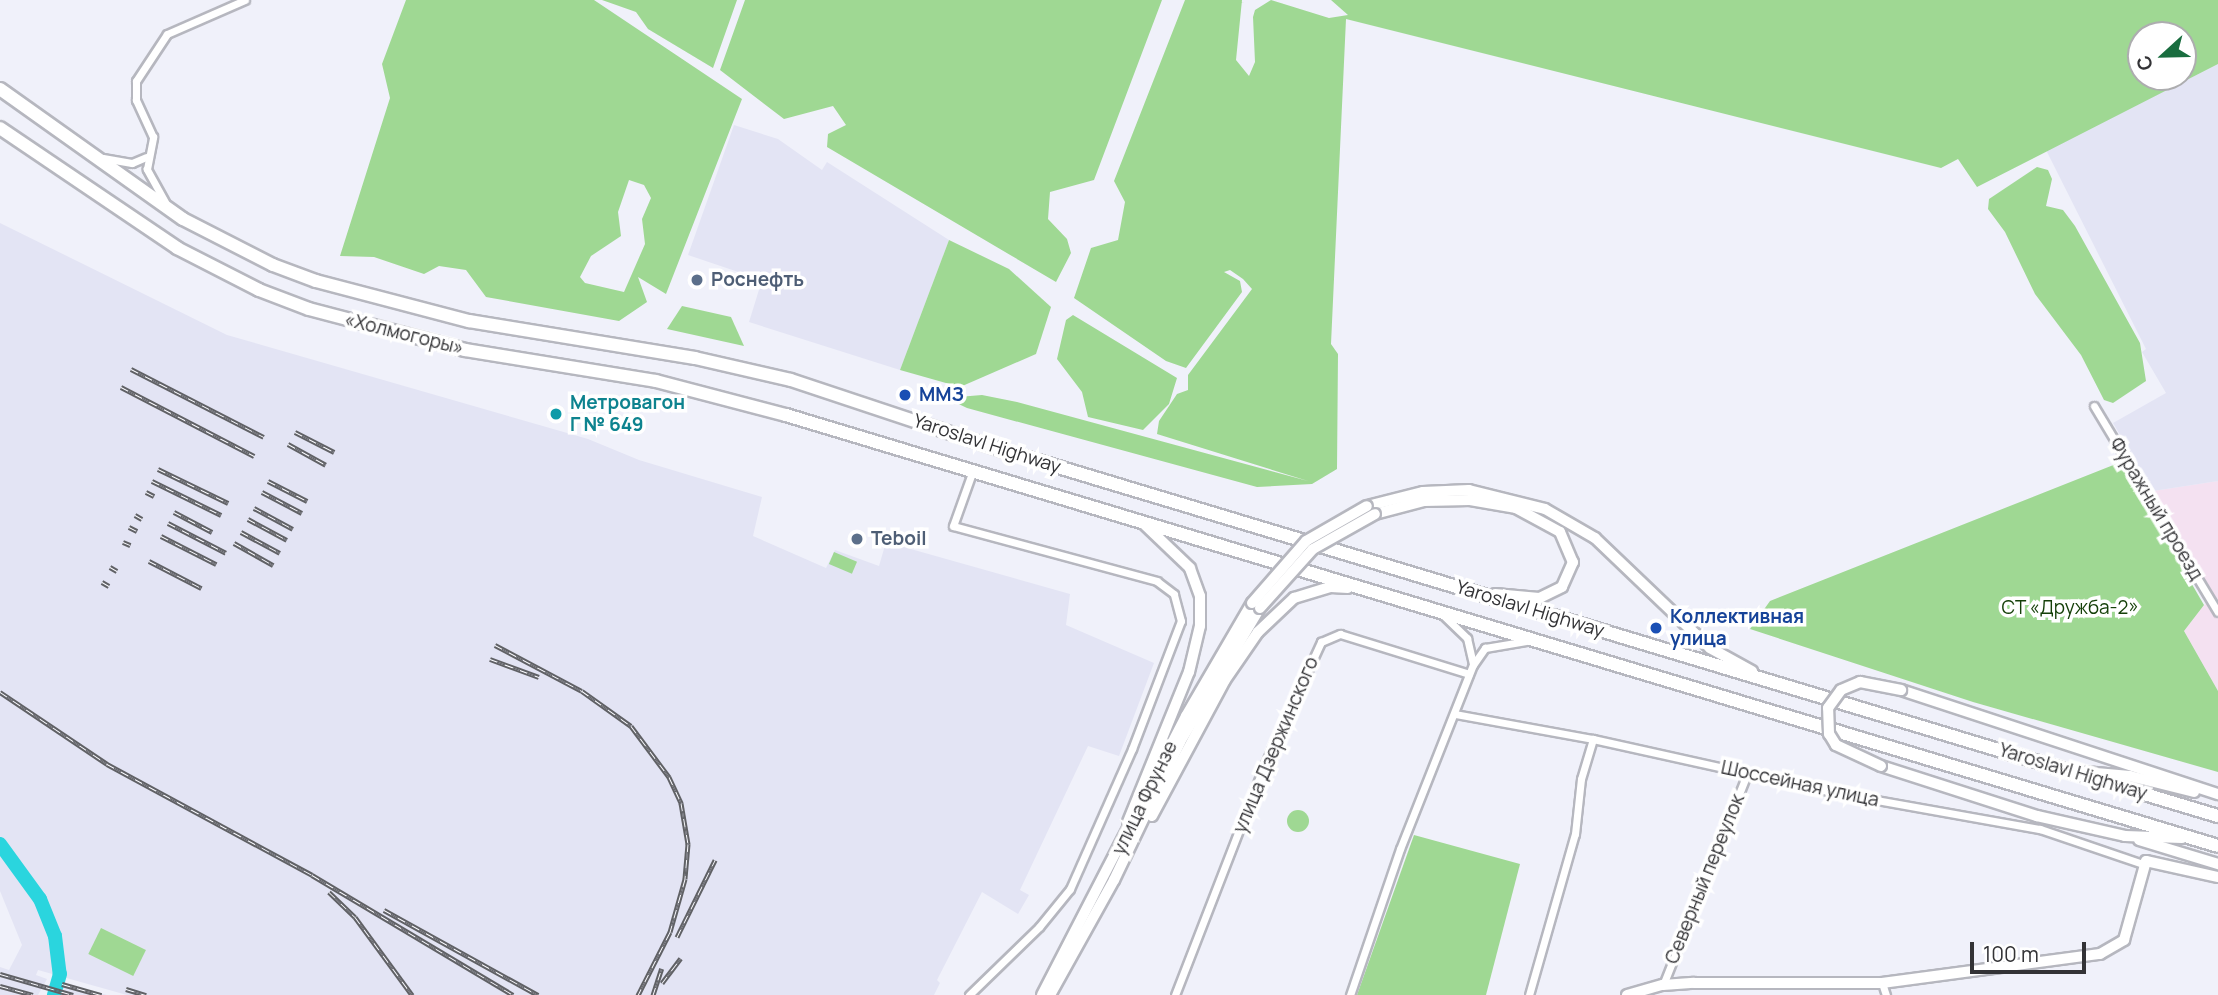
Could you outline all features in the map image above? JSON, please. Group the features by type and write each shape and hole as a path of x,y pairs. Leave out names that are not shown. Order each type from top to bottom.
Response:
{"highway":[{"name":"«Холмогоры»","path":"0,89 90,156 172,212 273,265 367,298 469,321 745,368 844,397"},
{"name":"«Холмогоры»","path":"0,128 177,248 259,290 309,309 465,350 656,381 850,433"},
{"name":"Yaroslavl Highway","path":"844,397 1005,451 2218,816"},
{"name":"Yaroslavl Highway","path":"850,433 2218,846"}],"main road":[{"path":"1256,606 1306,541 1367,506 1423,492 1469,490 1545,509 1595,538 1710,648 1785,685"},
{"path":"1256,606 1314,549 1375,514 1424,501 1493,503 1547,521 1572,552 1572,572 1552,593 1525,598 1466,590"},
{"path":"1098,902 1189,672 1200,626 1200,596 1190,568 1142,522"},
{"path":"1098,902 1133,854 1207,711 1258,632 1288,603 1308,592 1360,588"},
{"name":"улица Фрунзе","path":"1050,995 1098,902 1186,716 1256,606"},
{"path":"2218,796 1902,690 1860,682 1841,690 1828,708 1829,734 1836,745 1881,766 2037,816 2125,836 2218,864"},
{"path":"2064,770 2130,776 2218,796"},
{"path":"2125,836 2191,838"},
{"path":"1627,995 1663,985 1882,983 2116,949 2129,927 2143,864 2151,860 2218,877"},
{"name":"улица Фрунзе","path":"1042,995 1098,902"}],"street":[{"path":"172,212 150,179 146,157 153,136 136,100 139,73 167,34 245,0"},
{"path":"90,156 132,163 146,157"},
{"name":"Фуражный проезд","path":"2094,406 2218,612"},
{"path":"969,995 1043,923 1070,889 1132,749 1181,621 1180,607 1174,594 1157,581 953,526 973,470"},
{"path":"1439,612 1467,638 1473,665"},
{"name":"улица Дзержинского","path":"1175,995 1263,768 1321,642 1340,634 1469,674"},
{"path":"1350,995 1400,849 1473,665 1492,646 1534,640"},
{"name":"Шоссейная улица","path":"1455,714 1592,739 1747,774 2040,829 2143,864"},
{"path":"1529,995 1574,834 1581,779 1592,739"},
{"name":"Северный переулок","path":"1663,985 1747,774"},
{"path":"1882,983 1886,995"}],"shaded area":[{"path":"2218,64 2218,481 2153,491 2113,423 2166,393 2142,352 2146,349 2046,150 2164,91 2197,91 2197,74"},
{"path":"734,125 778,139 822,170 827,162 949,240 900,370 749,322 762,280 688,255"},
{"path":"0,223 227,335 588,439 639,460 762,497 753,536 826,568 835,550 879,566 886,542 1070,594 1066,625 1154,663 1119,756 1088,746 1020,890 1029,895 1018,914 982,892 937,980 940,983 934,995 127,995 38,970 36,975 47,979 38,995 0,995 0,967 9,970 22,945 0,891"},
{"path":"2218,481 2218,691 2184,631 2204,605 2217,600 2153,491"},
{"path":"66,984 107,995 59,995"}],"green space":[{"path":"406,0 594,0 742,99 666,294 638,277 647,302 619,321 486,297 466,270 439,266 424,274 374,257 340,256 390,98 382,64","holes":["629,180 644,185 651,198 642,219 645,244 624,292 585,283 580,277 591,256 621,236 618,212"]},
{"path":"602,0 737,0 713,68 648,29 636,12"},
{"path":"745,0 1162,0 1094,180 1050,192 1048,219 1067,239 1071,253 1056,282 827,147 828,134 846,125 833,106 784,119 720,70"},
{"path":"1185,0 1242,0 1236,60 1249,76 1255,62 1255,10 1271,0 1329,18 1348,15 1331,0 2218,0 2218,64 2197,75 2197,21 2127,21 2127,91 2165,91 1977,187 1958,159 1941,168 1346,19 1331,344 1338,354 1337,469 1312,484 1257,487 967,408 946,398 982,395 1017,402 1308,481 1157,434 1159,421 1177,394 1188,390 1188,375 1252,289 1230,270 1224,272 1240,281 1242,292 1186,368 1166,361 1074,298 1091,248 1118,240 1125,202 1114,181"},
{"path":"2037,167 2048,170 2052,179 2046,206 2063,210 2075,226 2140,343 2146,381 2113,403 2104,400 2081,355 2035,294 2005,232 1988,209 1989,199"},
{"path":"949,240 1009,269 1051,307 1036,354 960,387 900,370"},
{"path":"682,306 731,317 744,346 667,329"},
{"path":"1073,315 1177,378 1169,404 1143,430 1088,417 1082,392 1057,359 1066,320"},
{"name":"СТ «Дружба-2»","path":"2121,462 2204,605 2184,631 2218,691 2218,772 1973,702 1750,629 1770,601"},
{"path":"834,552 857,562 852,574 829,564"},
{"path":"1298,810 1306,813 1309,821 1306,829 1298,832 1290,829 1287,821 1290,813"},
{"path":"1414,835 1520,864 1486,995 1357,995"},
{"path":"101,928 146,950 133,976 88,954"}],"waterway":[{"path":"0,844 40,899 55,936 60,974 54,995"}],"railway":[{"path":"131,369 264,437"},
{"path":"121,387 254,456"},
{"path":"295,432 334,452"},
{"path":"288,444 326,465"},
{"path":"158,469 228,503"},
{"path":"152,481 221,515"},
{"path":"268,481 307,501"},
{"path":"146,492 154,496"},
{"path":"262,492 302,513"},
{"path":"254,508 293,529"},
{"path":"174,512 212,532"},
{"path":"135,515 142,519"},
{"path":"248,519 287,540"},
{"path":"168,523 226,553"},
{"path":"129,527 137,531"},
{"path":"241,532 280,553"},
{"path":"161,536 216,564"},
{"path":"123,542 130,545"},
{"path":"234,543 273,565"},
{"path":"149,561 201,588"},
{"path":"110,567 117,571"},
{"path":"102,582 109,586"},
{"path":"495,645 582,691 631,726 669,777 681,803 688,844 685,879 670,932 638,995"},
{"path":"490,659 539,677"},
{"path":"0,692 107,764 312,875 513,995"},
{"path":"677,937 715,860"},
{"path":"329,892 355,917 412,995"},
{"path":"384,910 538,995"},
{"path":"662,983 681,958"},
{"path":"653,995 662,968"},
{"path":"0,974 73,995"},
{"path":"62,984 101,995"},
{"path":"0,986 33,995"},
{"path":"126,989 146,995"}],"place":[{"name":"Роснефть","path":"697,280"},
{"name":"ММЗ","path":"905,395"},
{"name":"Метровагон Г № 649","path":"556,414"},
{"name":"Teboil","path":"857,539"},
{"name":"Коллективная улица","path":"1656,628"}]}
